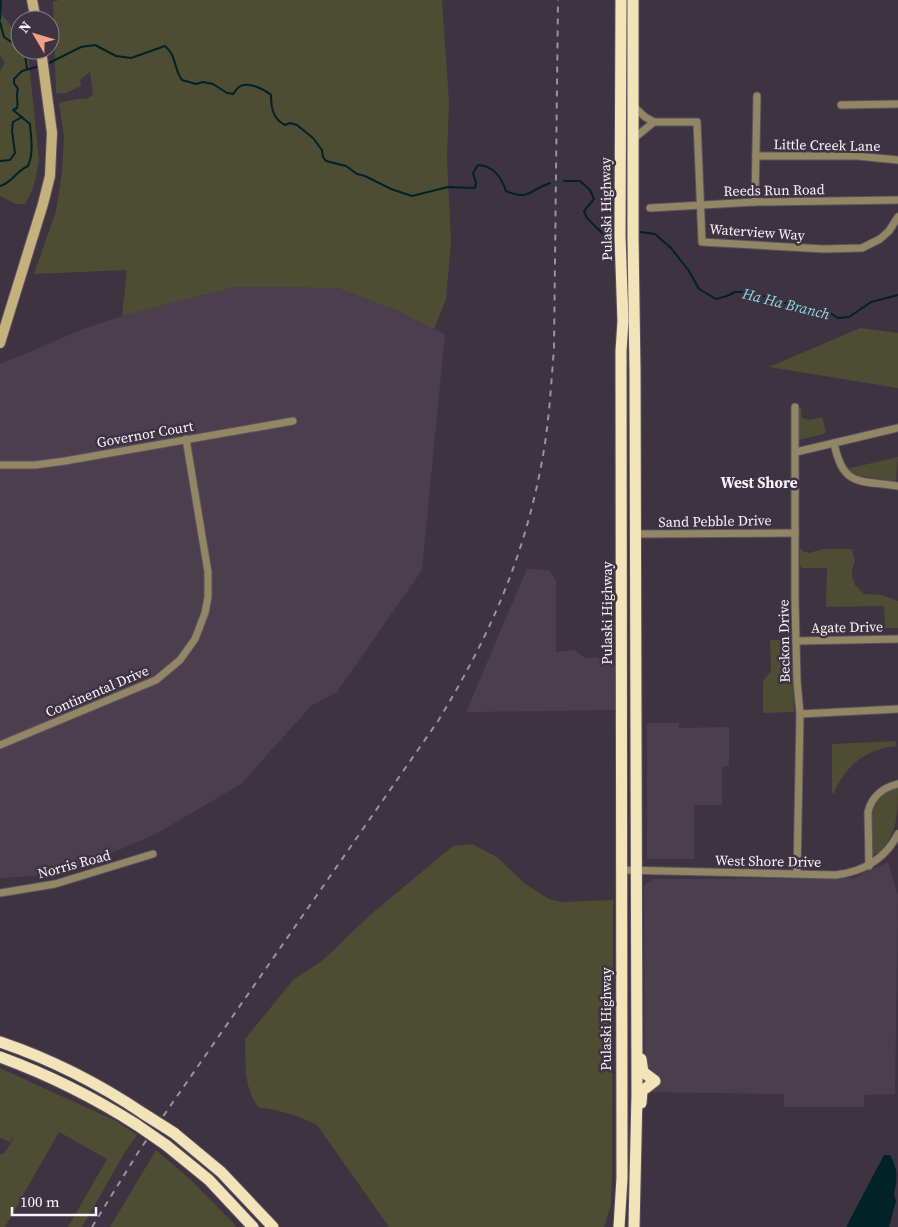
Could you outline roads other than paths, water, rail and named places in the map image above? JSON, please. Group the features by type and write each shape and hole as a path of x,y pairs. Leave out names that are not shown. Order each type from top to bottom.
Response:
{"highway":[{"name":"Pulaski Highway","path":"619,1227 622,1178 621,351 623,321 620,236 620,0"},
{"name":"Pulaski Highway","path":"633,0 632,105 636,534 636,1154 634,1227"},
{"path":"636,1030 641,1036 641,1068 643,1072 655,1081 642,1091 640,1140 636,1154"},
{"path":"0,1042 69,1069 112,1092 174,1133 221,1172 273,1227"},
{"path":"0,1057 76,1088 137,1125 166,1145 209,1180 253,1227"},
{"path":"614,1227 620,1209"}],"main road":[{"path":"0,343 50,176 52,132 42,60"}],"street":[{"path":"755,202 757,96"},
{"path":"841,105 898,104"},
{"path":"632,105 645,117 654,122 633,139"},
{"name":"Waterview Way","path":"654,122 697,122 702,242 745,246 824,249 862,248 880,239 889,231 898,217"},
{"name":"Little Creek Lane","path":"756,156 849,156 898,160"},
{"name":"Reeds Run Road","path":"650,208 755,202 898,200"},
{"name":"Beckon Drive","path":"795,407 796,641 800,714 798,873"},
{"name":"Governor Court","path":"0,465 35,465 65,461 293,420"},
{"path":"796,452 898,428"},
{"name":"Continental Drive","path":"0,744 156,680 180,660 195,639 205,613 208,598 208,579 186,439"},
{"path":"834,443 842,469 853,479 862,482 898,486"},
{"name":"Sand Pebble Drive","path":"636,534 795,533"},
{"name":"Agate Drive","path":"796,641 898,639"},
{"path":"800,714 898,709"},
{"path":"869,866 868,818 870,804 882,789 898,784"},
{"name":"West Shore Drive","path":"621,870 847,873 869,866 887,851 897,837"},
{"name":"Norris Road","path":"0,893 55,884 153,854"}],"waterway":[{"path":"0,19 1,0"},
{"path":"0,22 4,37 25,54 27,69"},
{"name":"Ha Ha Branch","path":"47,64 81,47 95,45 116,56 131,58 165,46 169,50 182,80 196,84 203,82 213,84 227,93 233,94 243,85 256,86 264,90 271,95 272,109 278,120 285,125 290,123 297,125 313,138 322,150 326,161 346,166 357,174 391,189 412,196 448,187 475,188 476,183 473,173 478,165 493,170 502,181 506,191 514,194 525,195 550,183"},
{"name":"Ha Ha Branch","path":"0,186 28,166 31,156 30,124 13,110 17,108 18,103 18,89 14,79 22,71 40,66"},
{"path":"0,161 10,160 15,153 12,131 13,122 22,117"},
{"name":"Ha Ha Branch","path":"564,181 580,181 590,190 594,199 584,211 587,218 603,234 616,232"},
{"name":"Ha Ha Branch","path":"640,232 655,234 671,248 689,271 699,289 716,299 735,292 751,292 795,306 827,311 838,318 849,317 871,302 898,295"}],"railway":[{"path":"92,1227 139,1151 438,721 489,628 515,564 542,461 552,376 554,348 558,0"}],"district":[{"name":"West Shore","path":"759,483"}]}
